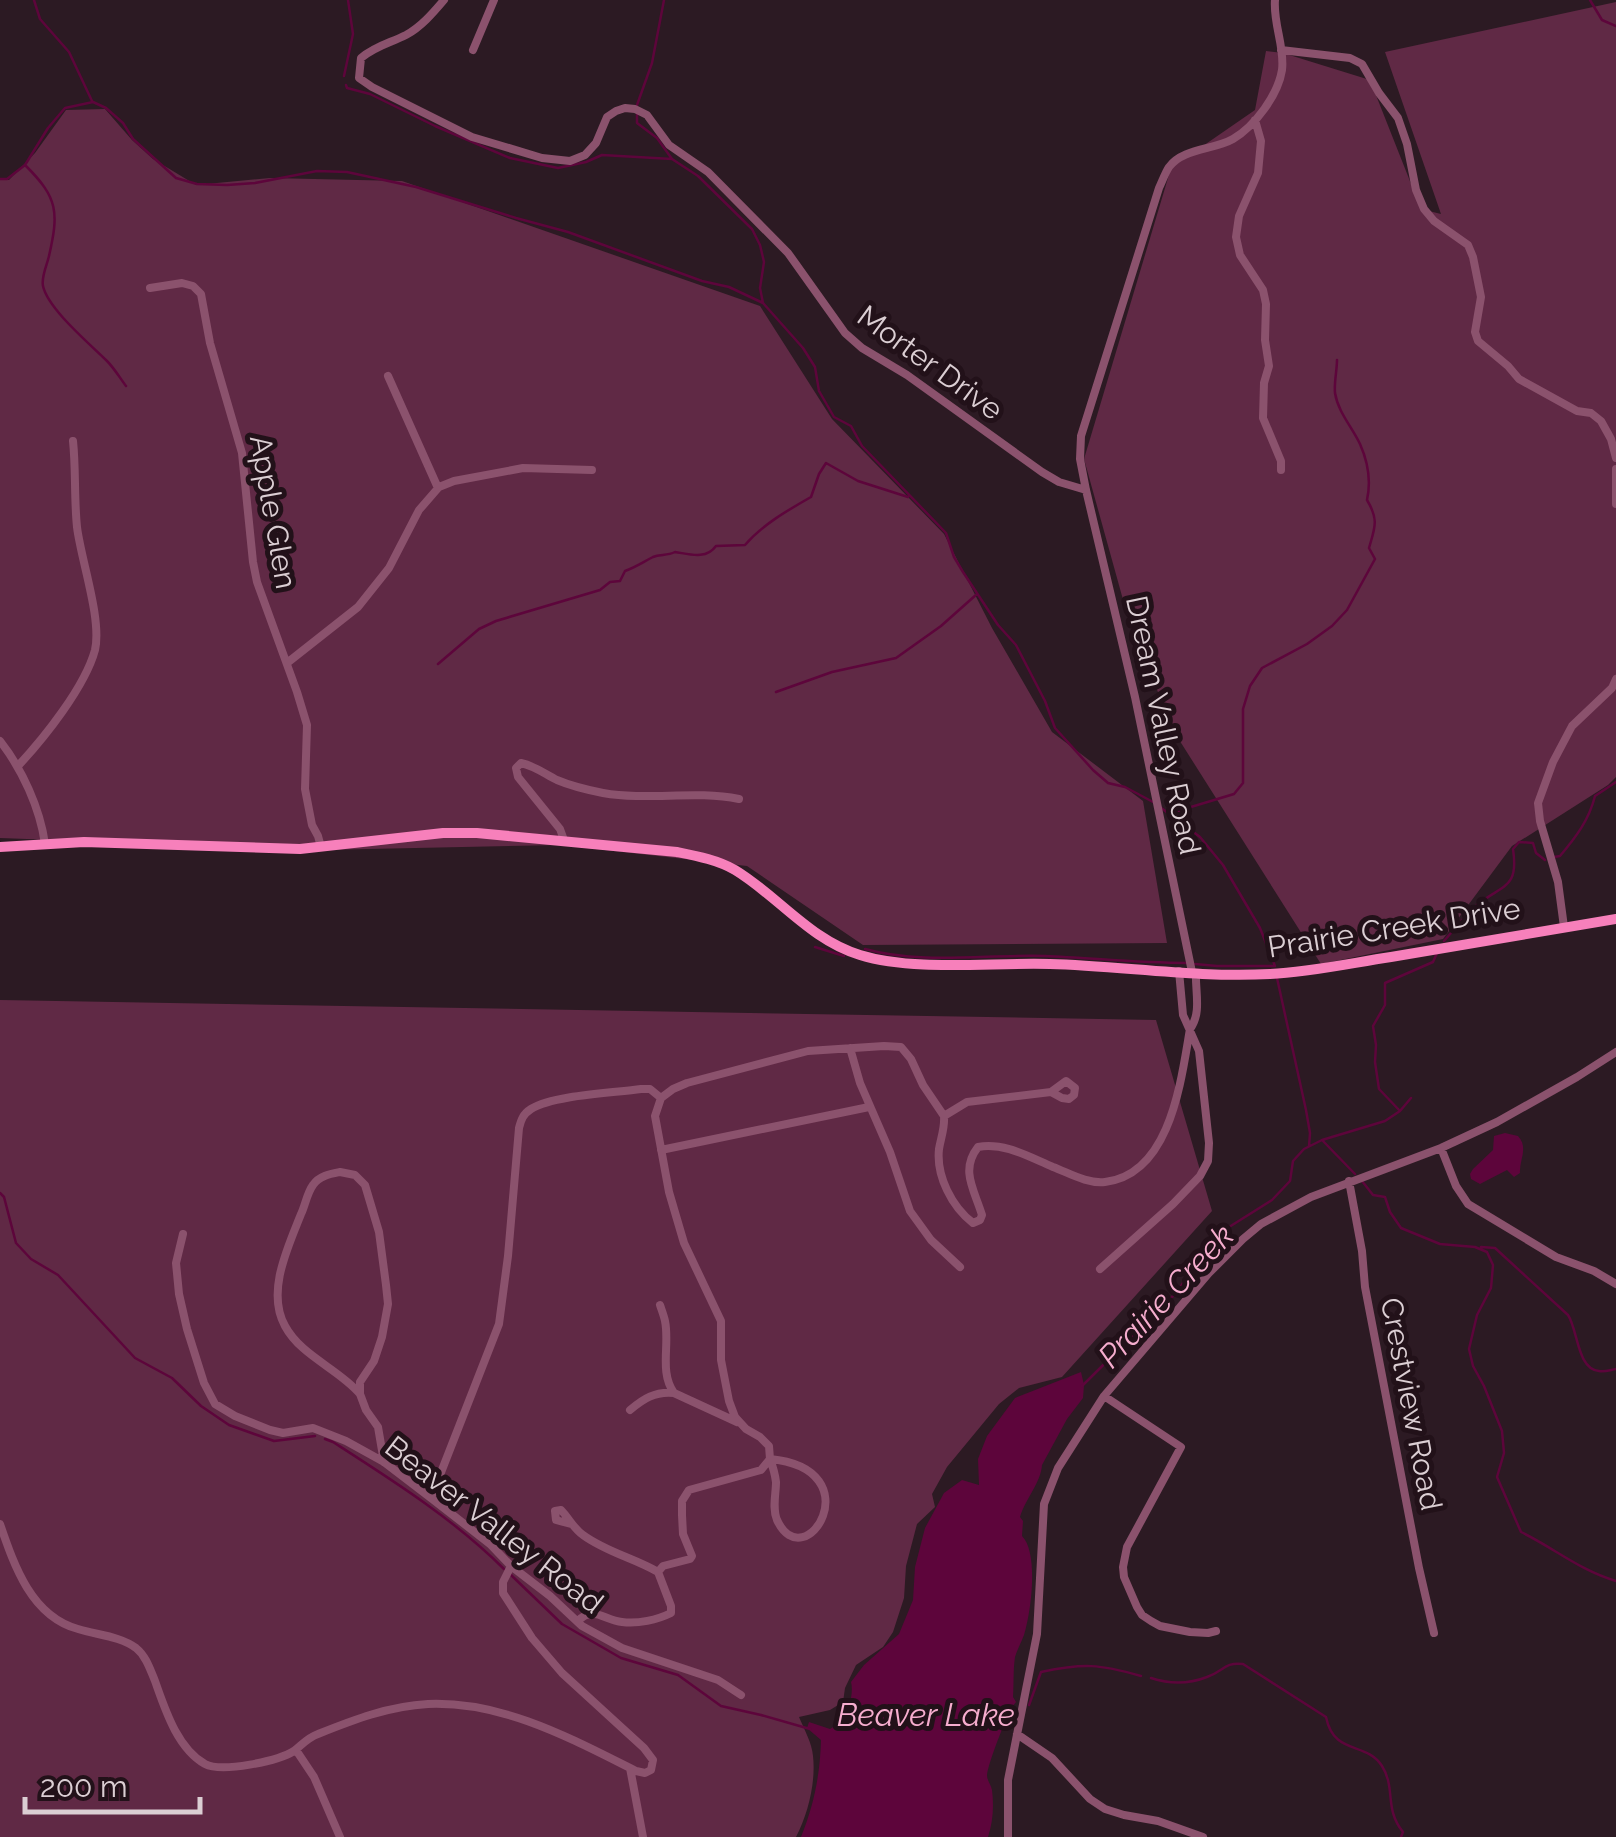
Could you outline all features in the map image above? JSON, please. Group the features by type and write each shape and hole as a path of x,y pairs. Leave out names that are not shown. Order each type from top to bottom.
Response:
{"main road":[{"path":"0,847 84,842 261,849 321,847 444,833 564,840"},
{"name":"Prairie Creek Drive","path":"564,840 704,858 732,868 810,930 857,954 922,964 1088,965 1242,975 1296,972 1616,918"}],"street":[{"name":"Morter Drive","path":"444,0 408,34 370,50 361,58 358,69 362,81 472,137 542,158 570,160 585,156 596,143 607,118 625,108 647,115 669,145 708,172 788,253 845,334 1042,472 1086,490"},
{"path":"474,50 494,0"},
{"path":"1274,0 1282,66 1278,86 1255,120 1261,142 1258,174 1239,216 1236,236 1240,254 1263,290 1266,304 1269,366 1264,383 1263,418 1282,470"},
{"path":"1280,50 1350,58 1362,64 1398,118 1424,208 1434,221 1468,245 1474,257 1480,297 1475,332 1478,341 1519,379 1601,421 1616,458"},
{"name":"Dream Valley Road","path":"944,1116 939,1166 952,1200 972,1223 982,1215 968,1176 969,1158 978,1147 992,1144 1082,1179 1102,1182 1124,1177 1144,1164 1168,1123 1190,1029 1198,1012 1194,972 1086,490 1080,458 1081,436 1170,166 1184,156 1233,140 1255,120"},
{"name":"Apple Glen","path":"150,288 182,283 201,294 210,343 242,453 257,582 307,725 305,789 321,847"},
{"path":"388,376 438,488"},
{"path":"18,766 62,712 96,645 94,612 76,522 73,441"},
{"path":"287,663 358,608 390,568 413,520 438,488 454,481 523,468 592,470"},
{"path":"1616,469 1616,504"},
{"path":"1564,927 1558,882 1538,803 1572,726 1612,688 1616,679"},
{"path":"0,741 18,766 45,844"},
{"path":"564,840 560,829 518,776 516,770 521,763 570,785 614,794 717,795 739,799"},
{"path":"1100,1269 1173,1204 1200,1176 1208,1161 1199,1051 1183,1015 1179,971"},
{"path":"770,1459 800,1466 819,1482 825,1508 823,1520 809,1536 786,1532 777,1520 776,1480 770,1459 769,1446 735,1417 720,1360 721,1321 684,1244 668,1192 655,1116 661,1098 686,1084 784,1057 884,1046 901,1048 944,1116 967,1102"},
{"path":"850,1048 910,1211 931,1240 960,1266"},
{"path":"1008,1837 1008,1780 1037,1634 1044,1504 1058,1468 1104,1396 1209,1273 1261,1224 1349,1181 1441,1148 1577,1078 1616,1052"},
{"path":"431,1498 498,1324 522,1117 534,1107 600,1094 650,1089 661,1098"},
{"path":"936,1102 1051,1092"},
{"path":"661,1150 870,1107"},
{"path":"1441,1148 1468,1204 1556,1258 1594,1271 1616,1284"},
{"path":"360,1394 360,1382 374,1361 382,1337 388,1304 379,1232 365,1185 355,1175 340,1172 313,1184 285,1256 278,1302 282,1323 290,1334 349,1380 360,1394 378,1427 384,1462"},
{"name":"Crestview Road","path":"1349,1181 1365,1288 1434,1634"},
{"name":"Beaver Valley Road","path":"183,1234 176,1263 180,1294 204,1383 215,1404 270,1430 313,1428 346,1441 384,1462 431,1498 578,1621 622,1648 718,1680 742,1695"},
{"path":"660,1305 666,1323 666,1376 674,1393"},
{"path":"630,1410 646,1398 674,1393 741,1423"},
{"path":"1104,1396 1181,1447 1127,1547 1122,1566 1137,1607 1142,1616 1160,1626 1190,1632 1216,1631"},
{"path":"658,1572 663,1566 692,1556 683,1534 682,1515 682,1501 689,1490 761,1470 770,1459"},
{"path":"0,1524 18,1575 34,1597 71,1627 123,1641 142,1654 179,1736 203,1763 215,1768 238,1768 296,1750 307,1739 387,1709 448,1704 509,1714 645,1773 654,1767 640,1744 545,1656 503,1593 503,1582 511,1566"},
{"path":"572,1524 594,1542 658,1572 671,1606 671,1613 662,1617 632,1622 618,1622 595,1612 584,1614 578,1621"},
{"path":"1016,1734 1052,1758 1090,1799 1105,1808 1202,1837"},
{"path":"296,1750 314,1777 340,1837"},
{"path":"630,1768 643,1837"}],"shaded area":[{"path":"1616,2 1616,777 1512,846 1443,939 1321,964 1171,727 1122,596 1084,459 1171,168 1255,110 1266,51 1283,53 1370,80 1421,209 1441,214 1385,52"},
{"path":"105,109 153,159 196,185 270,178 402,181 760,306 832,419 944,534 1052,732 1143,801 1167,943 863,945 747,866 560,845 320,850 0,838 0,180 9,180 35,153 66,110"},
{"path":"0,1000 1156,1020 1212,1211 1062,1377 1019,1388 999,1404 947,1467 932,1494 935,1507 917,1524 906,1566 904,1598 893,1632 883,1647 856,1665 843,1702 830,1710 799,1717 814,1766 810,1798 796,1837 0,1837"}],"water":[{"path":"1494,1136 1518,1136 1521,1141 1520,1173 1514,1177 1507,1170 1480,1184 1471,1179 1473,1169 1493,1150"},
{"name":"Beaver Lake","path":"1081,1372 1083,1398 1042,1465 1020,1517 1032,1569 1031,1598 1015,1657 1016,1702 987,1775 993,1802 988,1837 801,1837 818,1778 821,1740 807,1728 809,1722 830,1729 847,1719 851,1682 899,1634 913,1600 915,1567 925,1528 944,1493 962,1480 979,1485 978,1459 987,1436 1015,1398"}],"waterway":[{"path":"34,0 40,19 69,52 92,101"},
{"path":"344,76 353,34 348,0"},
{"path":"637,105 652,63 664,0"},
{"path":"1590,0 1602,20 1616,26"},
{"path":"346,85 510,158 558,168 602,155 672,159"},
{"path":"0,179 7,179 25,165 65,108 93,102 123,123 133,139 176,178 197,184 227,185 317,171 347,172 416,187 568,232 702,281 729,287 763,303 815,367 819,391 834,417 851,426 862,446 946,533 963,572 1016,645 1055,728 1108,783 1153,802"},
{"path":"637,115 637,123 657,138 672,159 698,176 752,229 764,262 760,288 763,303"},
{"path":"26,166 50,197 55,217 43,279 46,295 126,386"},
{"path":"1171,813 1234,794 1243,783 1243,709 1250,686 1262,668 1332,626 1347,610 1375,559 1369,548 1375,524 1367,500 1367,465 1337,400 1337,360"},
{"path":"438,664 479,629 600,590 653,557 675,552 702,555 716,546 745,545 767,524 811,497 826,463 858,481 908,497"},
{"path":"776,692 832,672 896,658 977,594"},
{"name":"Prairie Creek","path":"1554,857 1560,856 1577,835 1595,796 1616,782"},
{"path":"1160,807 1200,837 1223,865 1260,928 1275,966 1195,964"},
{"name":"Prairie Creek","path":"1444,941 1473,909 1511,879 1513,849 1519,842 1533,843 1536,853 1545,860"},
{"path":"815,947 844,956"},
{"path":"865,949 909,957 1045,956 1186,963"},
{"name":"Prairie Creek","path":"1082,1386 1178,1291 1210,1239 1272,1200 1290,1181 1293,1161 1304,1149 1385,1121 1400,1111 1379,1089 1373,1026 1385,1005 1385,983 1433,962 1437,953"},
{"path":"1277,978 1306,1110 1309,1146"},
{"path":"1400,1111 1411,1098"},
{"path":"1322,1140 1355,1174"},
{"path":"1362,1181 1373,1195 1385,1197 1401,1228 1440,1244 1487,1252 1493,1265 1491,1288 1477,1315 1469,1349 1502,1431 1504,1453 1497,1477 1521,1532 1578,1565 1616,1581"},
{"path":"0,1193 16,1243 31,1259 58,1275 135,1358 172,1378 201,1406 229,1425 274,1441 315,1436"},
{"path":"1481,1247 1495,1248 1568,1315 1586,1364 1601,1371 1616,1369"},
{"path":"325,1439 422,1501 504,1569"},
{"path":"511,1575 562,1624 621,1658 678,1675 721,1706 810,1729"},
{"path":"1151,1678 1193,1681 1243,1664 1326,1717 1330,1729 1343,1743 1375,1758 1389,1782 1394,1815 1403,1832 1401,1837"},
{"path":"1029,1705 1041,1672 1091,1666 1141,1676"}]}
